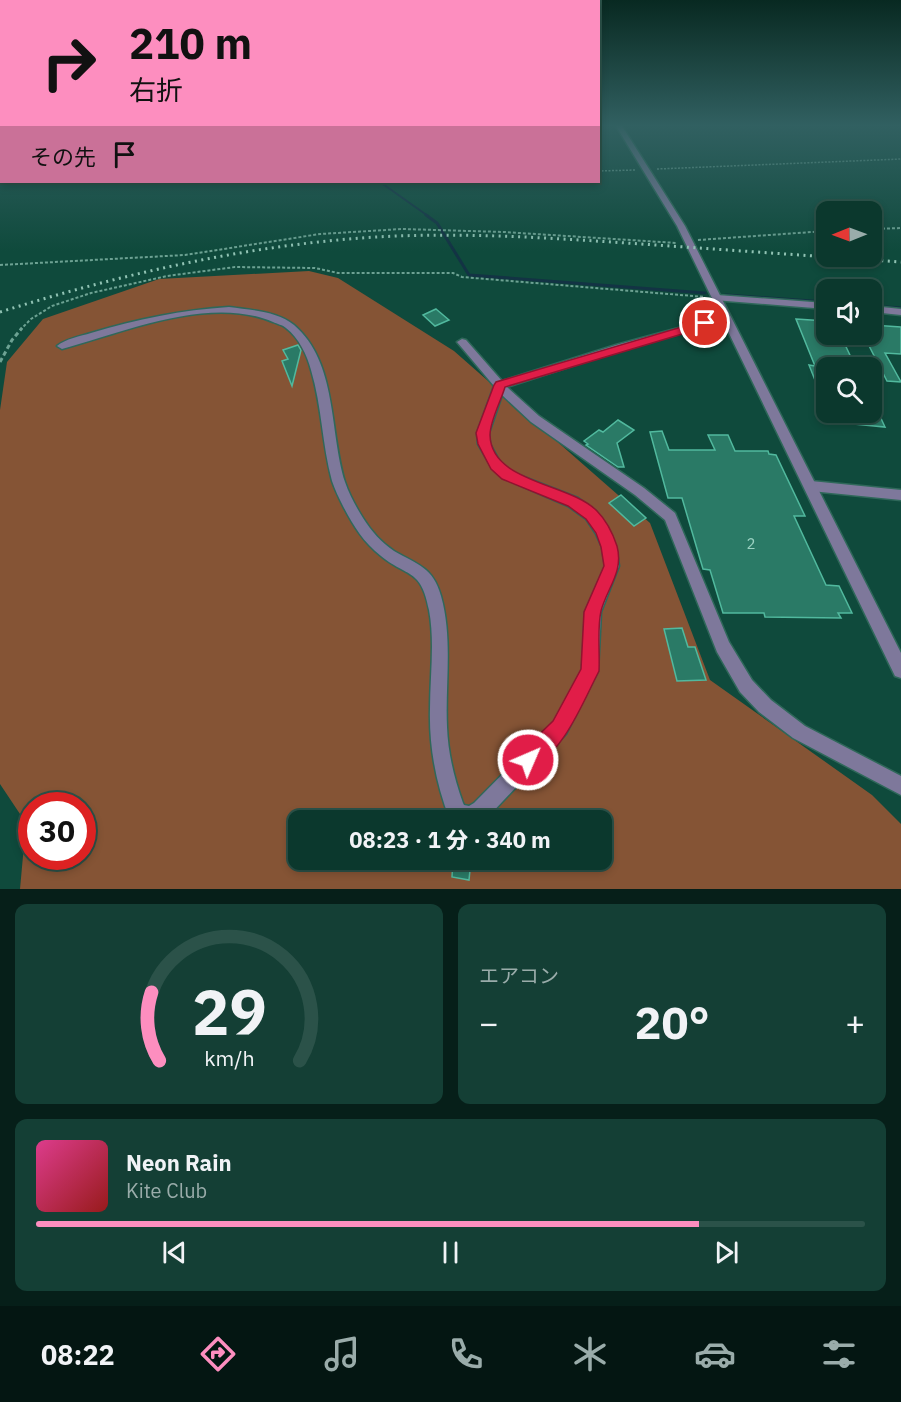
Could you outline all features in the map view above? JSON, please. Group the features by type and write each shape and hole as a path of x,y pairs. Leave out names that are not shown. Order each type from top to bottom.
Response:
{"street":[{"path":"646,169 688,241 901,670"},
{"path":"717,298 816,305"},
{"path":"882,310 901,312"},
{"path":"62,346 133,322 213,311 240,311 270,316 292,328 308,346 324,404 340,486 364,531 387,553 422,571 435,599 440,645 438,728 449,791 457,813 470,816 482,810 560,728 590,671 592,612 612,566 609,547 591,514 573,502 507,475 496,465 484,444 483,433 500,385"},
{"path":"500,385 620,347 726,318"},
{"path":"462,342 532,417 655,503 670,517 723,647 746,686 765,706 799,732 901,786"},
{"path":"811,486 901,495"}],"path":[{"path":"600,171 685,167"},
{"path":"882,229 901,228"},
{"path":"0,265 185,255 320,234 402,229 504,232 682,243 816,232"},
{"path":"0,362 12,340 22,328 31,319 52,306 91,293 209,269 315,268 338,273 453,273 462,277 717,298"}],"shaded area":[{"path":"309,271 338,278 454,351 650,523 710,680 872,795 901,824 901,889 20,889 22,870 96,870 96,792 18,792 18,811 0,784 0,410 7,362 43,319 159,279"}],"building":[{"path":"436,309 449,320 435,326 423,315"},
{"path":"796,319 816,320 816,345 845,345 851,357 816,357 816,383 809,365 815,366"},
{"path":"882,326 901,327 901,354 885,353 901,382 887,381 882,371 882,357 875,357 869,345 882,345"},
{"path":"298,345 301,350 292,386 282,361 288,359 283,350"},
{"path":"618,420 634,430 617,443 624,467 618,467 586,445 588,444 584,441 599,430 603,432"},
{"path":"882,421 885,427 844,423 882,423"},
{"path":"662,431 669,450 715,450 708,435 728,435 735,451 768,451 769,454 776,455 805,516 794,516 826,585 839,586 852,613 838,613 841,618 765,617 764,613 723,613 710,570 703,569 682,498 668,498 650,432"},
{"path":"621,495 646,518 634,526 609,503"},
{"path":"682,628 688,647 695,647 706,680 677,681 664,629"},
{"path":"452,870 470,870 469,880 452,877"}],"waterway":[{"path":"381,183 428,216"},
{"path":"426,215 437,223 469,275 705,293"},
{"path":"726,295 816,301"},
{"path":"882,307 901,308"}],"railway":[{"path":"0,312 92,285 185,263 280,247 376,237 475,235 542,238 901,262"}],"route":[{"path":"528,760 560,728 590,671 592,612 612,566 609,547 591,514 573,502 507,475 496,465 484,444 483,433 486,419 500,385 705,323"}]}
